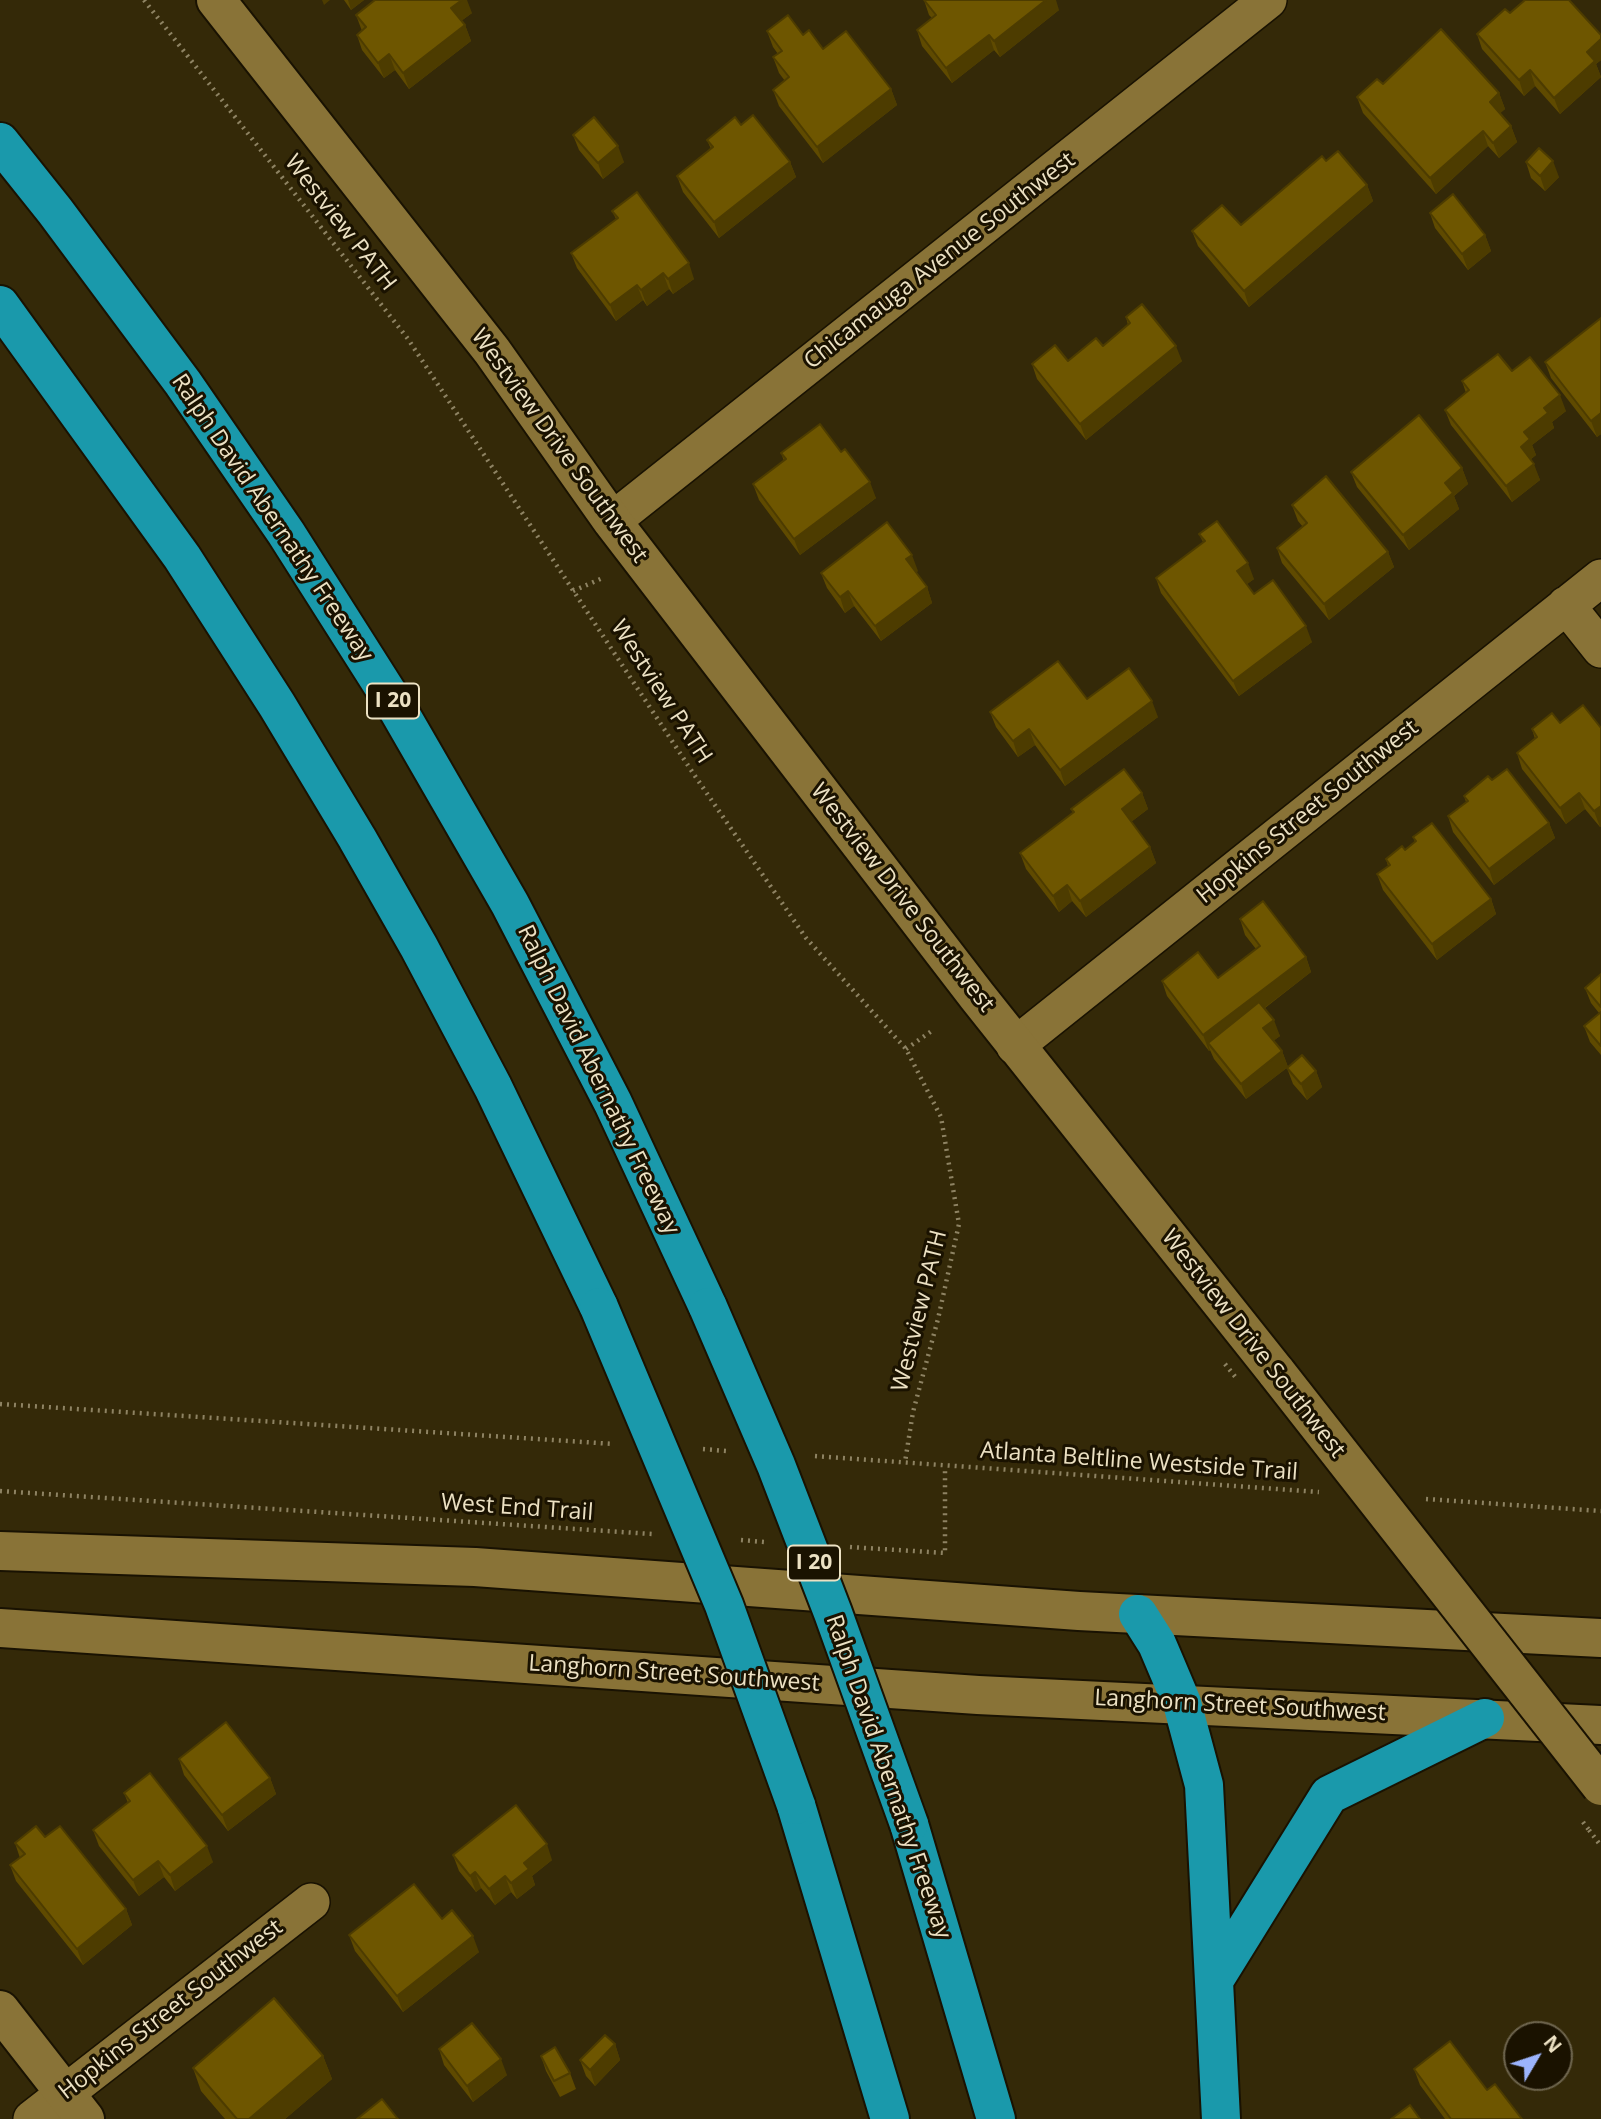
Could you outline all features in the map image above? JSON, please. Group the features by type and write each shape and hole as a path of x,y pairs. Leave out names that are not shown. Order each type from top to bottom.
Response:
{"highway":[{"name":"Ralph David Abernathy Freeway","path":"0,142 183,383 286,533 397,708 522,927 613,1103 708,1307 776,1465 829,1601 909,1824 996,2119"},
{"path":"0,305 182,556 277,705 419,947 493,1087 599,1307 724,1605 796,1805 890,2119"},
{"path":"1138,1614 1162,1655 1182,1703 1204,1786 1221,2119"},
{"path":"1214,1979 1329,1795 1485,1718"}],"street":[{"name":"Westview Drive Southwest","path":"216,0 492,351 612,521 1015,1046 1277,1373 1601,1786"},
{"name":"Chicamauga Avenue Southwest","path":"612,521 1268,0"},
{"name":"Hopkins Street Southwest","path":"1015,1046 1601,578"},
{"path":"1566,605 1601,649"},
{"path":"0,1551 475,1567 1138,1614 1601,1638"},
{"path":"0,1570 43,1552"},
{"name":"Langhorn Street Southwest","path":"0,1628 964,1694 1601,1725"},
{"name":"Hopkins Street Southwest","path":"32,2119 75,2106 311,1902"},
{"path":"0,2010 75,2106"}],"path":[{"name":"Westview PATH","path":"144,0 408,339 695,776 806,938 906,1049 941,1117 959,1224 938,1320 913,1412 905,1462"},
{"path":"573,591 609,576"},
{"path":"906,1049 933,1030"},
{"path":"0,1404 621,1444"},
{"path":"690,1448 730,1451"},
{"name":"Atlanta Beltline Westside Trail","path":"811,1456 1322,1492"},
{"path":"849,1547 945,1553 945,1467"},
{"name":"West End Trail","path":"0,1491 656,1535"},
{"path":"1419,1499 1601,1511"},
{"path":"739,1540 766,1542"},
{"path":"1589,1830 1601,1846"}],"building":[{"path":"375,0 462,0 451,8 465,25 403,73 389,54 378,63 357,35 366,27 356,15"},
{"path":"924,0 1046,0 994,41 989,35 946,68 917,30 936,15"},
{"path":"1525,0 1569,0 1601,35 1601,39 1587,52 1595,61 1554,98 1530,70 1519,80 1477,34 1505,9 1510,13"},
{"path":"788,15 803,35 809,30 823,49 846,31 891,89 817,147 773,90 789,77 773,57 782,51 767,31"},
{"path":"1441,29 1499,93 1490,102 1511,126 1493,143 1483,131 1430,178 1357,97 1377,79 1383,84"},
{"path":"753,115 790,162 714,222 677,176 713,147 707,140 735,117 741,125"},
{"path":"594,117 618,146 598,163 573,135"},
{"path":"1539,148 1553,161 1540,176 1526,162"},
{"path":"1338,151 1367,185 1244,291 1192,231 1222,205 1241,225 1322,156 1326,161"},
{"path":"637,192 689,263 668,279 663,273 641,290 637,285 610,305 571,253 618,218 612,211"},
{"path":"1453,194 1485,235 1462,254 1430,213"},
{"path":"1142,304 1176,346 1080,424 1032,364 1055,345 1068,361 1096,338 1103,346 1130,323 1126,317"},
{"path":"1601,318 1601,413 1591,421 1545,362"},
{"path":"1498,354 1512,371 1530,357 1560,395 1544,408 1548,413 1524,432 1530,439 1521,447 1534,464 1506,486 1445,410 1469,390 1462,381"},
{"path":"1419,415 1462,468 1445,483 1453,493 1403,535 1351,472"},
{"path":"820,424 841,452 845,449 870,482 794,539 753,484 786,459 781,453"},
{"path":"1326,476 1388,552 1324,604 1277,548 1307,523 1292,505"},
{"path":"1217,521 1248,563 1237,571 1254,594 1273,580 1306,626 1233,681 1156,578 1205,541 1199,534"},
{"path":"887,522 912,555 906,559 927,587 875,626 848,591 840,597 821,573"},
{"path":"1058,661 1087,699 1129,668 1152,701 1060,770 1029,729 1013,741 990,712"},
{"path":"1583,705 1601,728 1601,806 1594,811 1579,793 1560,808 1517,753 1537,737 1532,729 1552,713 1560,723"},
{"path":"1124,769 1142,793 1122,809 1150,847 1080,901 1067,885 1053,896 1020,853 1074,812 1071,809"},
{"path":"1507,769 1549,823 1489,869 1448,816 1468,801 1464,796 1488,776 1492,780"},
{"path":"1432,823 1491,899 1432,944 1377,874 1390,865 1386,859 1402,846 1405,850 1416,841 1413,837"},
{"path":"1263,901 1306,957 1203,1035 1162,981 1198,952 1218,978 1260,946 1240,919"},
{"path":"1601,974 1601,1007 1585,988"},
{"path":"1259,1002 1274,1020 1263,1028 1282,1051 1241,1084 1208,1043"},
{"path":"1601,1012 1601,1046 1584,1026"},
{"path":"1302,1055 1316,1071 1301,1084 1287,1068"},
{"path":"226,1722 270,1778 222,1815 179,1759"},
{"path":"150,1773 207,1846 170,1875 158,1861 133,1880 93,1830 130,1801 124,1793"},
{"path":"516,1805 547,1844 524,1863 529,1869 511,1883 505,1876 489,1889 475,1872 470,1876 453,1855"},
{"path":"36,1826 45,1837 60,1826 126,1909 77,1949 10,1865 25,1854 15,1843"},
{"path":"414,1884 442,1919 452,1910 473,1936 397,1996 349,1935"},
{"path":"274,1998 323,2056 249,2119 237,2119 193,2068"},
{"path":"472,2023 501,2059 467,2086 439,2049"},
{"path":"605,2035 615,2044 590,2070 580,2060"},
{"path":"1450,2041 1487,2090 1495,2084 1522,2119 1451,2119 1414,2069"},
{"path":"555,2047 570,2073 554,2081 541,2056"},
{"path":"382,2099 398,2119 357,2119"},
{"path":"1410,2105 1420,2119 1391,2119"}]}
